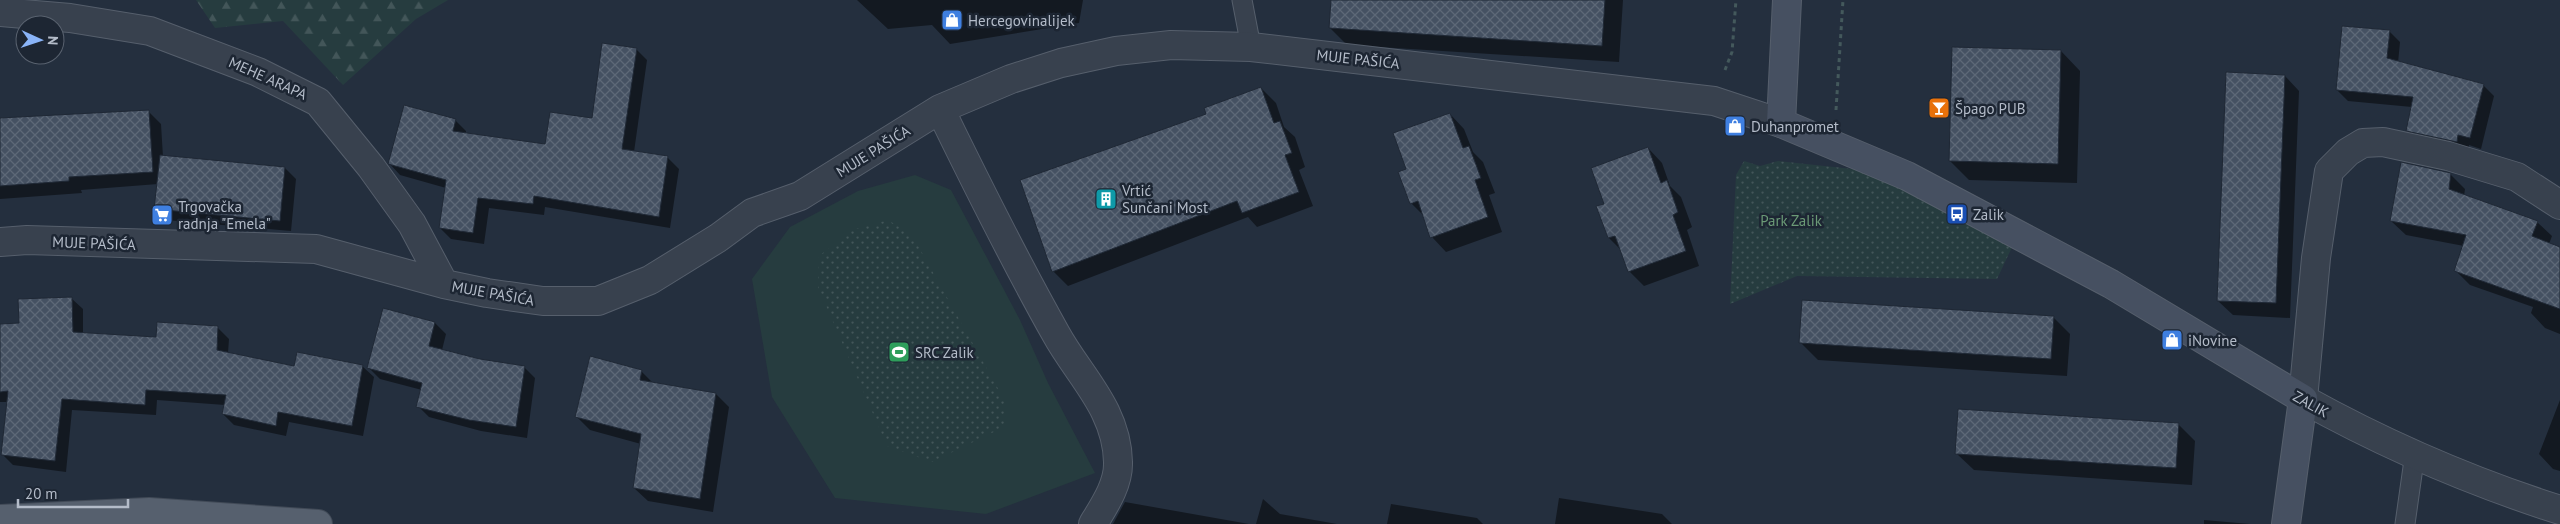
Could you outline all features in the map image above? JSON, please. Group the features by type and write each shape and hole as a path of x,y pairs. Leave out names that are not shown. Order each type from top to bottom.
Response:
{"main road":[{"path":"0,519 149,512 318,524"}],"street":[{"path":"1781,123 1787,0"},
{"name":"MEHE ARAPA","path":"0,12 70,18 150,30 258,72 318,102 372,167 412,224 444,284"},
{"name":"MUJE PAŠIĆA","path":"0,242 27,240 316,249 444,284 543,301 598,301 650,280 752,213 800,196 940,109 1011,79 1061,62 1116,51 1170,45 1251,47 1714,101 1781,123"},
{"path":"940,109 1057,336 1099,396 1113,434 1119,462 1112,492 1093,524"},
{"name":"ZALIK","path":"1781,123 1907,176 2111,284 2303,399 2361,431 2522,498 2560,510"},
{"path":"2286,524 2303,399 2316,258 2329,171 2348,152 2363,143 2383,142 2448,156 2517,177 2560,205"}],"lane":[{"path":"1242,0 1251,47"},
{"path":"2405,524 2415,454"}],"path":[{"path":"1721,73 1728,68 1732,52 1736,0"}],"green space":[{"path":"196,0 448,0 416,19 343,85 283,21 215,28"},
{"name":"Park Zalik","path":"1744,161 1760,166 1778,161 1871,171 2014,243 1997,279 1797,276 1730,304 1736,175"},
{"name":"SRC Zalik","path":"915,175 951,190 1020,320 1048,383 1095,473 986,514 835,498 772,397 752,279 790,227 858,191"},
{"path":"888,220 912,235 1005,401 1004,427 932,462 887,446 818,287 819,256 852,230"}],"building":[{"path":"1331,0 1605,0 1602,46 1329,28"},
{"path":"2342,26 2390,30 2387,58 2484,84 2470,138 2458,135 2457,142 2406,131 2413,97 2336,90"},
{"path":"602,43 637,48 622,149 668,156 659,217 534,196 533,204 478,198 473,233 439,228 446,180 388,164 404,105 456,119 453,131 545,144 550,112 592,118"},
{"path":"1952,47 2061,50 2058,164 1949,161"},
{"path":"2226,72 2285,75 2276,303 2217,301"},
{"path":"1261,87 1274,123 1280,121 1292,153 1285,155 1299,192 1242,213 1237,201 1052,272 1020,180 1206,114 1204,108"},
{"path":"149,110 153,172 69,177 69,181 0,186 0,118"},
{"path":"1450,113 1463,148 1469,146 1481,178 1475,180 1488,217 1430,238 1418,201 1410,204 1398,172 1406,169 1393,133"},
{"path":"1648,147 1661,183 1667,180 1678,212 1673,215 1686,251 1628,272 1615,236 1608,238 1596,206 1604,204 1591,168"},
{"path":"160,155 285,167 280,221 154,209"},
{"path":"2401,162 2451,173 2449,189 2538,221 2532,236 2560,247 2560,309 2454,271 2466,235 2390,221"},
{"path":"72,297 73,332 156,337 157,322 218,326 217,350 294,366 297,352 363,365 352,426 278,412 276,426 222,414 226,395 146,390 145,405 62,399 55,461 1,455 8,391 0,392 0,324 19,323 18,299"},
{"path":"1802,300 2054,316 2051,359 1799,343"},
{"path":"383,308 435,322 429,346 480,359 525,366 516,427 469,420 416,407 422,383 367,368"},
{"path":"590,356 642,370 640,380 716,393 700,499 633,488 641,434 575,417"},
{"path":"1958,409 2179,423 2176,468 1955,454"}],"place":[{"name":"Hercegovinalijek","path":"952,20"},
{"name":"Špago PUB","path":"1939,108"},
{"name":"Duhanpromet","path":"1735,126"},
{"name":"Vrtić Sunčani Most","path":"1106,199"},
{"name":"Zalik","path":"1957,214"},
{"name":"Trgovačka radnja \"Emela\"","path":"162,215"},
{"name":"iNovine","path":"2172,340"},
{"name":"SRC Zalik","path":"899,352"}]}
